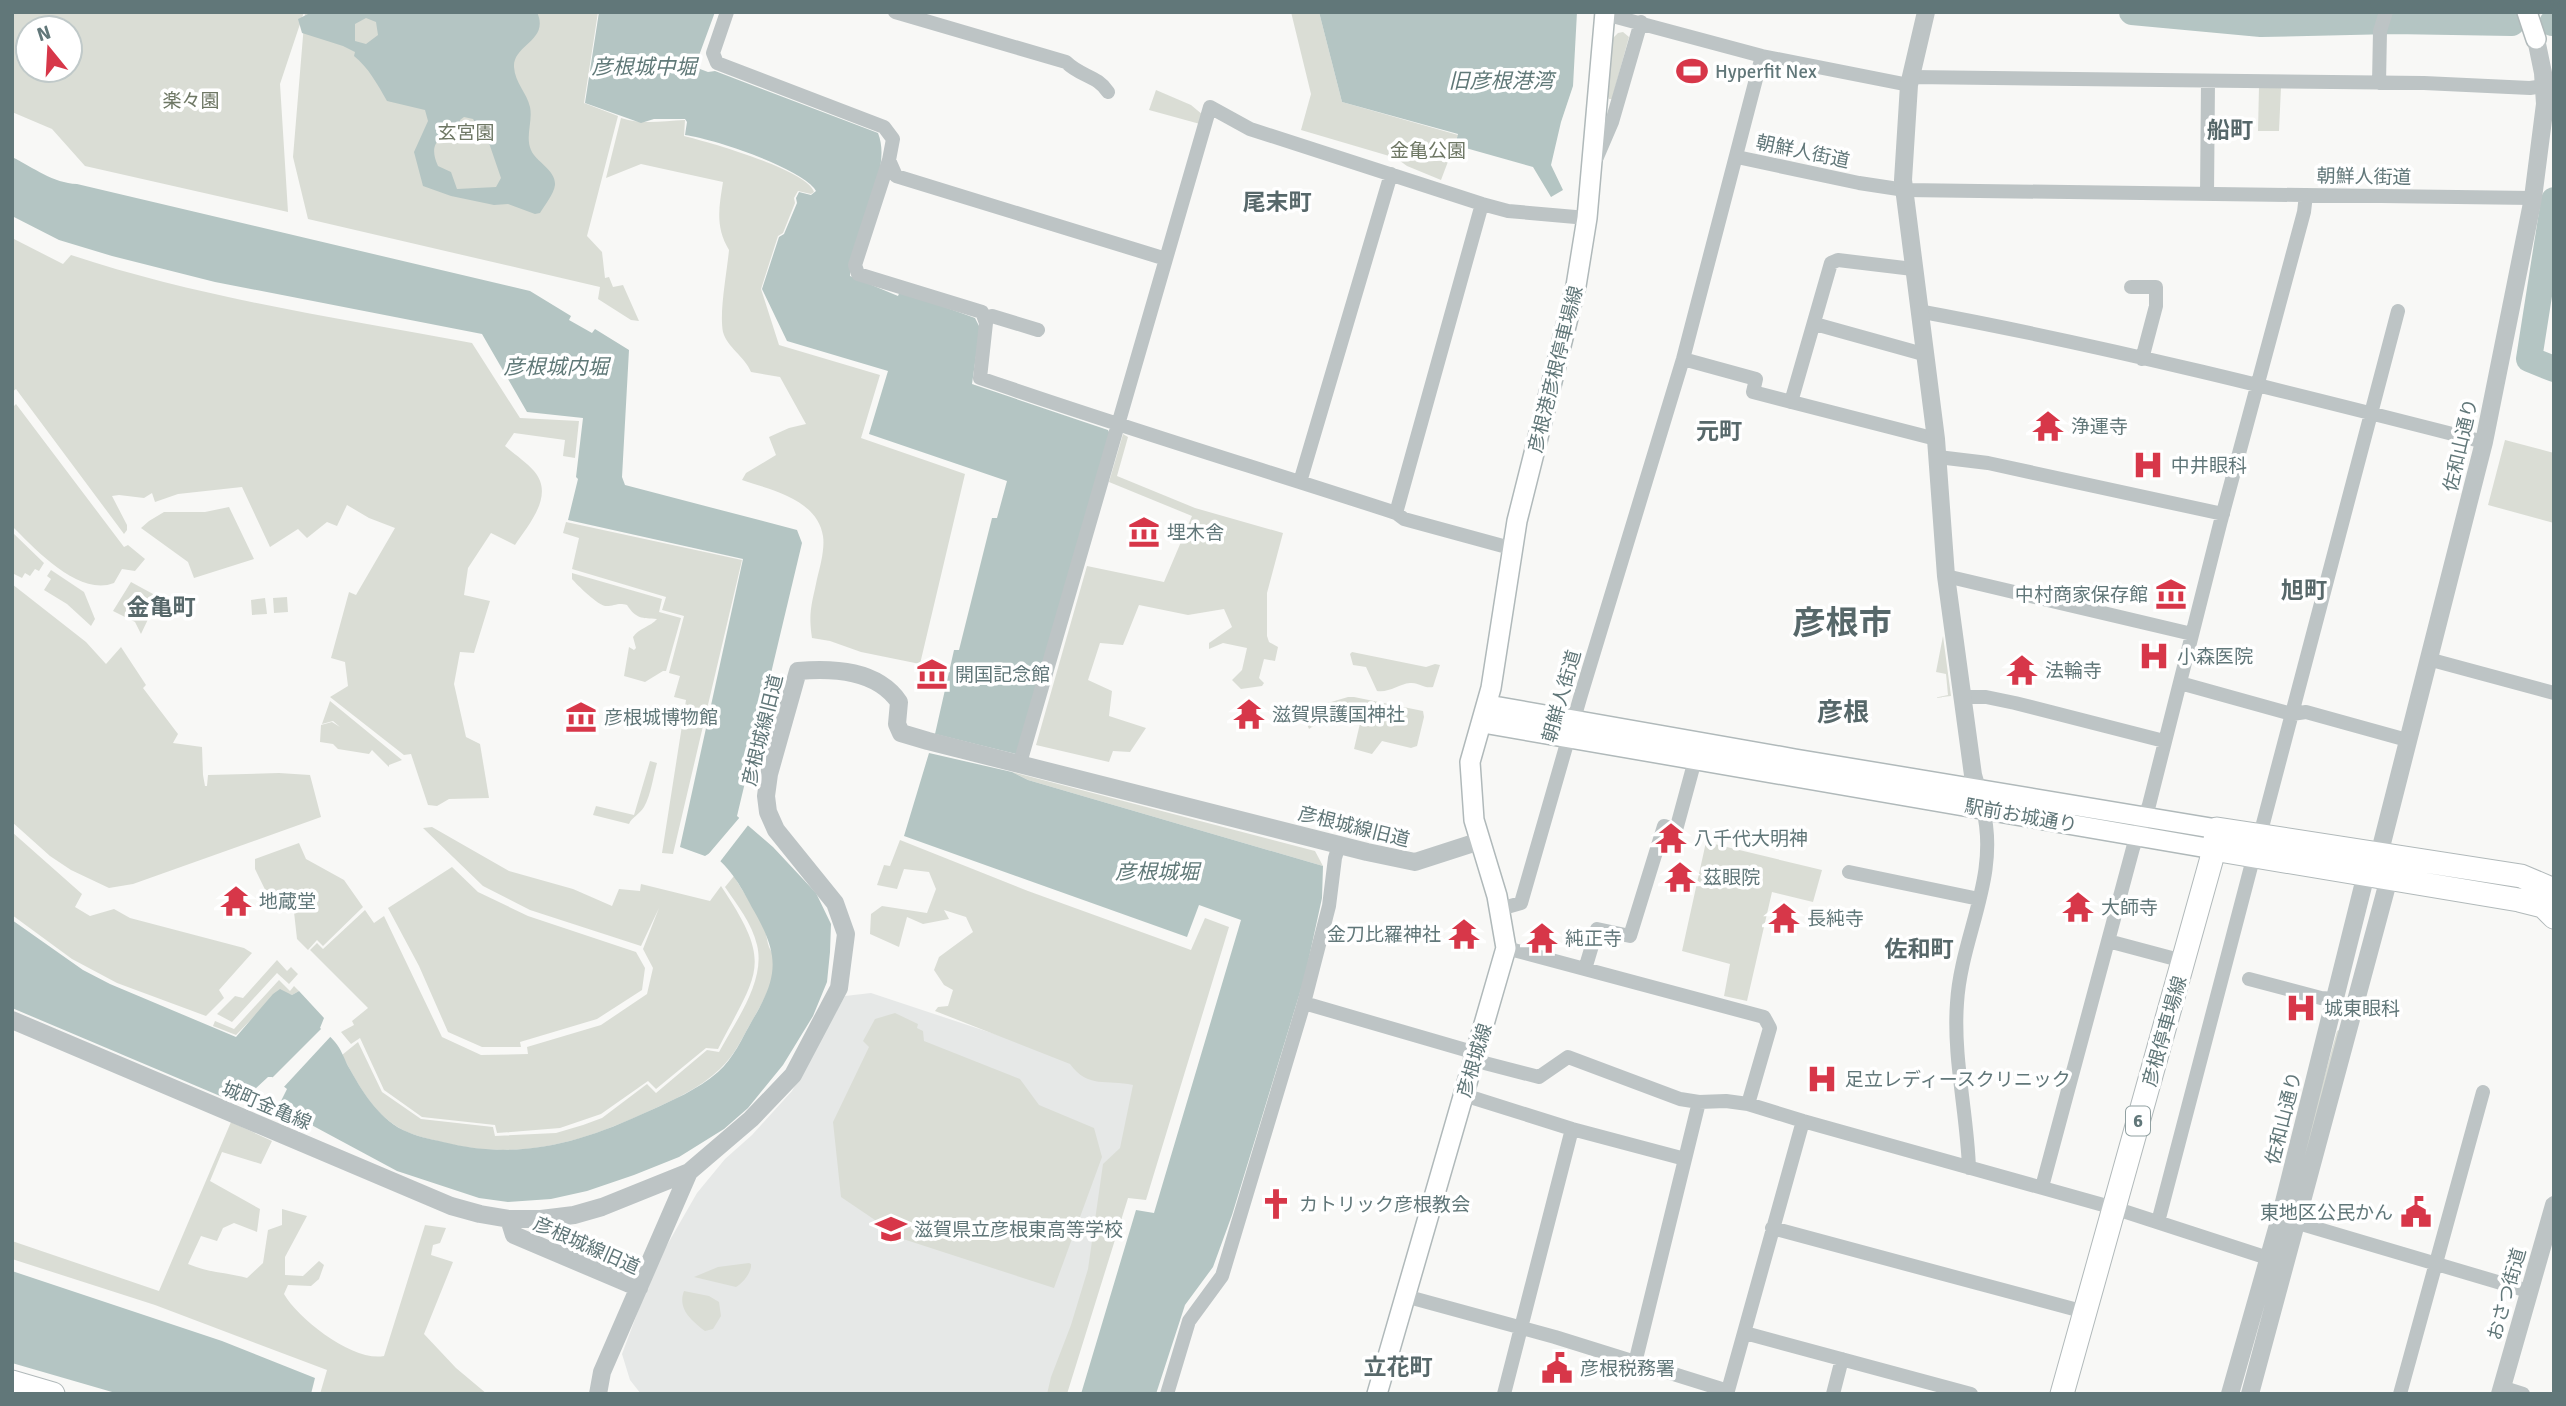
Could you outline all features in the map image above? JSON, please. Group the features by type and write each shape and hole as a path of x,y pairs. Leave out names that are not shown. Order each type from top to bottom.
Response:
{"main road":[{"path":"2527,12 2536,39"},
{"path":"2536,39 2537,12"},
{"name":"彦根港彦根停車場線","path":"1485,714 1517,521 1564,341 1587,218 1605,13"},
{"name":"駅前お城通り","path":"1485,714 1571,730 1978,790 2140,826 2257,846 2366,874 2532,903 2543,906 2554,917"},
{"name":"彦根城線","path":"1377,1394 1506,948 1500,909 1471,799 1470,762 1485,714"},
{"name":"駅前お城通り","path":"1571,730 1695,760 1983,809 2140,826"},
{"name":"彦根停車場線","path":"2062,1394 2215,839"},
{"name":"駅前お城通り","path":"2257,846 2379,855 2521,877 2554,890"},
{"path":"12,1382 53,1394"}],"street":[{"path":"727,12 713,53 716,63 884,127 892,139 889,160 855,265 858,274 982,312 986,323 980,378 1118,426 1396,513 1405,519 1514,549"},
{"path":"895,12 1066,62 1076,72 1101,81 1108,92"},
{"path":"1926,12 1911,81 1903,180 1937,448 1946,576 1973,775 1983,809 1989,853 1962,967 1955,1023 1969,1168"},
{"path":"1605,13 1762,56 1911,81 2379,83 2516,88 2544,86"},
{"path":"2379,83 2380,31 2386,13"},
{"path":"1592,168 1612,122 1641,22"},
{"name":"佐和山通り","path":"2289,1221 2335,999 2366,874 2379,855 2484,442 2533,198 2545,104 2536,39"},
{"path":"1737,157 1762,56"},
{"path":"2207,194 2208,82"},
{"path":"1020,763 1210,107 1250,129 1482,204 1508,211 1587,218"},
{"name":"朝鮮人街道","path":"1500,909 1521,903 1683,359 1737,157 1905,190 2533,198"},
{"path":"889,160 896,176 1166,259"},
{"path":"1300,482 1391,174"},
{"path":"2042,1187 2180,683 2304,212 2306,195"},
{"path":"1396,513 1482,204"},
{"path":"1791,402 1831,263 1838,260 1913,270"},
{"path":"2131,287 2156,287 2156,306 2142,359"},
{"path":"1918,311 1993,324 2484,442"},
{"path":"2158,1222 2398,311"},
{"path":"985,318 992,316 1038,330"},
{"path":"1815,324 1923,354"},
{"path":"1683,359 1756,379 1753,392 1988,463 2223,514"},
{"path":"1946,576 2192,634"},
{"path":"2428,659 2554,693"},
{"name":"彦根城線旧道","path":"598,1394 602,1372 639,1288 514,1236 509,1219 574,1215 689,1172 751,1119 793,1075 839,988 846,934 835,903 776,830 768,812 766,796 769,775 798,671 835,669 881,682 899,702 897,724 901,733 1339,845 1415,862 1480,841"},
{"path":"2180,683 2292,713 2306,712 2407,740"},
{"path":"1964,697 2015,703 2164,741"},
{"path":"1585,969 1597,929 1630,936 1664,826 1676,830 1695,760"},
{"path":"1167,1394 1189,1321 1222,1276 1304,1003 1329,906 1339,845"},
{"path":"2379,855 2389,878"},
{"path":"1849,872 1979,899"},
{"name":"佐和山通り","path":"2230,1394 2277,1261 2389,878"},
{"path":"2108,941 2183,961"},
{"path":"1506,948 1764,1017 1770,1028 1748,1104"},
{"path":"2249,979 2321,998 2335,999"},
{"path":"1304,1003 1539,1077 1568,1057 1679,1099 1748,1104 2114,1208 2277,1261"},
{"name":"城町金亀線","path":"12,1020 451,1206 509,1219"},
{"path":"2400,1394 2483,1092"},
{"path":"1464,1095 1572,1129 1685,1159"},
{"path":"1635,1363 1699,1102"},
{"path":"1405,1296 1520,1328 1728,1393 1803,1121"},
{"path":"1504,1394 1572,1129"},
{"path":"639,1288 689,1172"},
{"name":"おさつ街道","path":"2501,1390 2554,1205"},
{"path":"2289,1221 2528,1291"},
{"path":"1772,1228 2085,1312"},
{"name":"佐和山通り","path":"2250,1394 2277,1261"},
{"path":"1745,1333 1842,1359 1927,1388 1971,1394"},
{"path":"1833,1394 1842,1359"},
{"path":"2501,1390 2523,1394"}],"shaded area":[{"path":"2208,12 2276,12 2275,17"},
{"name":"滋賀県立彦根東高等学校","path":"871,993 1148,1085 1057,1394 641,1394 630,1380 622,1354 655,1266 697,1193 725,1159 752,1135 792,1091 845,996"}],"green space":[{"name":"楽々園","path":"12,12 304,12 280,84 288,212 85,166 52,129 12,112"},
{"name":"玄宮園","path":"305,12 598,12 584,103 618,116 587,236 602,252 605,278 609,277 613,287 623,285 639,321 631,320 598,299 600,287 308,219 293,157"},
{"name":"金亀公園","path":"1291,12 1319,12 1342,102 1458,135 1441,180 1407,166 1396,158 1301,130 1311,94"},
{"path":"1623,32 1629,37 1612,99 1609,99 1607,94 1612,39"},
{"path":"2259,87 2281,87 2279,131 2258,131"},
{"path":"1156,90 1191,105 1203,115 1200,124 1149,110"},
{"path":"621,118 645,122 685,120 684,136 776,166 794,175 814,192 811,194 798,191 794,198 795,203 783,233 778,236 761,289 779,345 880,375 861,438 965,474 920,664 861,652 812,638 811,608 823,547 819,523 812,513 791,498 742,480 746,473 776,455 769,437 806,424 780,377 751,372 723,332 723,303 729,250 720,225 719,208 723,182 641,164 606,178"},
{"path":"12,238 63,264 71,255 219,295 472,343 520,418 579,421 575,458 563,456 565,440 514,433 505,446 531,468 540,480 542,490 538,509 515,545 491,533 468,568 464,595 490,601 474,653 460,652 454,684 466,737 480,744 489,798 449,799 437,806 428,805 411,754 404,755 330,697 348,686 345,662 331,658 349,592 356,595 395,528 369,518 347,505 337,526 327,522 307,538 298,529 270,547 242,487 178,494 155,502 152,493 144,498 112,496 127,525 124,534 16,389 12,392"},
{"path":"16,404 124,547 128,545 145,559 135,571 122,569 114,583 101,586 87,583 58,568 12,526 12,408"},
{"path":"1123,434 1128,437 1117,476 1195,508 1283,533 1267,593 1267,636 1269,642 1278,647 1275,661 1264,659 1259,678 1264,683 1262,686 1241,689 1232,680 1242,670 1247,648 1223,643 1209,649 1209,643 1232,627 1224,609 1188,615 1139,605 1123,645 1100,643 1088,680 1112,691 1109,716 1146,728 1130,752 1113,751 1109,762 1036,745 1087,566 1164,582 1192,516 1109,482"},
{"path":"2505,440 2554,453 2554,523 2488,505"},
{"path":"229,507 254,559 194,578 188,562 141,528 164,512 205,512"},
{"path":"566,522 742,560 673,854 662,853 686,700 674,697 680,676 669,673 684,616 662,610 666,597 572,569 579,538 563,533"},
{"path":"12,532 44,563 39,571 35,569 30,576 25,573 22,578 12,573"},
{"path":"51,570 84,592 95,619 91,626 67,604 44,590 51,579 47,576"},
{"path":"572,573 662,599 659,612 681,618 666,671 645,682 624,676 629,647 634,650 636,648 633,637 657,619 640,617 624,604 603,605 572,579"},
{"path":"131,582 153,594 152,609 141,634 135,622 113,611"},
{"path":"12,584 86,642 106,664 121,647 146,685 143,688 178,734 173,743 202,747 205,786 208,775 310,775 321,817 133,884 109,888 71,870 50,856 12,822"},
{"path":"287,597 288,612 274,613 273,598"},
{"path":"265,598 267,614 252,615 251,600"},
{"path":"1943,636 1951,696 1934,698 1948,695 1946,674 1936,672"},
{"path":"1352,652 1426,667 1440,665 1433,687 1410,683 1386,691 1377,691 1366,667 1353,665 1350,654"},
{"path":"1348,697 1423,711 1417,746 1411,748 1382,741 1372,754 1354,749 1362,715 1355,713 1334,715 1309,729 1304,717 1311,708"},
{"path":"330,701 402,760 389,767 372,750 369,754 338,749 333,744 320,742 321,725 332,722 340,727 333,721 322,724"},
{"path":"650,761 657,763 648,797 642,810 629,824 593,815 596,806 634,815"},
{"path":"1012,772 1315,851 1323,866 1028,780"},
{"path":"432,827 509,871 573,889 612,906 619,889 640,891 641,884 710,901 721,886 749,934 754,952 754,968 743,1002 718,1049 706,1048 656,1089 648,1081 601,1114 560,1128 497,1133 495,1125 422,1117 384,1090 360,1038 351,1044 341,1032 354,1025 352,1021 368,1008 310,950 317,943 323,949 365,910 374,923 384,916 442,1037 481,1055 528,1054 527,1047 601,1025 647,994 653,968 643,949 659,908 641,946 530,910 483,886 423,828"},
{"path":"12,832 82,894 75,907 90,916 114,909 130,918 244,948 252,953 219,990 224,998 206,1016 117,983 72,959 12,915"},
{"path":"900,840 1028,891 1191,950 1205,918 1229,927 1146,1200 1128,1198 1067,1394 1047,1394 1088,1269 1103,1164 1120,1148 1133,1085 1091,1080 1077,1072 1070,1064 935,1011 938,1007 948,1006 953,990 944,985 934,970 939,957 973,932 966,917 944,910 949,919 923,924 907,917 899,947 870,934 871,914 882,906 927,913 936,889 929,872 904,869 897,889 877,885 884,865 890,866"},
{"path":"1706,842 1822,870 1813,902 1772,892 1747,1001 1724,996 1730,964 1682,951"},
{"path":"299,843 306,859 344,880 363,907 323,946 317,940 308,950 297,939 294,912 274,908 255,869 255,859"},
{"path":"452,867 478,892 528,916 636,952 645,968 642,990 597,1019 520,1042 521,1047 482,1047 448,1032 419,966 388,908"},
{"path":"734,876 762,924 773,955 773,973 768,990 738,1046 720,1069 695,1088 647,1112 596,1133 547,1146 496,1150 441,1142 415,1135 391,1122 366,1096 342,1055 358,1042 382,1092 421,1119 493,1127 495,1136 556,1133 602,1118 647,1084 656,1093 707,1050 719,1052 740,1014 753,987 759,959 752,929 725,887"},
{"path":"277,960 287,971 291,967 298,974 289,984 277,973 232,1022 217,1014 235,996 243,998"},
{"path":"279,980 290,991 294,986 299,991 292,995 282,992 272,998 236,1035 213,1026 215,1021 234,1029"},
{"path":"895,1013 918,1024 917,1028 923,1031 924,1041 1020,1079 1039,1105 1094,1128 1102,1157 1054,1288 903,1239 841,1197 833,1122 869,1047 863,1041 875,1019"},
{"path":"2339,1030 2294,1201 2290,1200 2337,1031"},
{"path":"231,1122 272,1141 261,1164 222,1152 210,1181 260,1209 257,1232 234,1223 223,1228 217,1241 201,1236 188,1264 247,1278 263,1263 268,1230 282,1225 282,1209 307,1216 285,1257 285,1275 303,1276 319,1261 324,1265 319,1279 311,1286 288,1285 284,1294 302,1316 328,1337 358,1352 384,1356 425,1225 446,1228 440,1243 433,1245 431,1255 453,1262 424,1334 456,1368 487,1394 320,1394 327,1370 155,1305 12,1259 12,1241 159,1291"},
{"path":"749,1263 749,1274 736,1287 694,1277 718,1267"},
{"path":"684,1291 709,1296 719,1302 721,1316 713,1329 705,1331 687,1314 682,1303"}],"water":[{"path":"312,12 537,12 539,30 519,53 514,67 516,78 530,107 531,150 549,170 555,185 540,213 535,214 508,204 494,205 451,196 423,186 414,152 428,121 425,110 387,101 368,71 354,56 355,52 302,33 298,19","holes":["366,18 376,22 378,35 366,44 355,41 355,24","464,117 473,119 489,143 501,178 496,187 457,189 451,172 438,166 435,145 442,137 461,128 460,120"]},
{"name":"彦根城中堀","path":"599,12 715,12 697,61 700,69 715,71 878,133 880,166 852,259 850,276 898,296 900,291 975,318 980,328 972,384 1108,430 1111,436 1020,755 935,734 954,650 959,650 992,518 997,518 1007,481 869,434 888,371 787,341 762,289 779,237 784,234 799,192 811,195 816,191 790,171 772,163 734,148 685,135 685,119 654,119 641,123 585,103"},
{"name":"旧彦根港湾","path":"1319,12 1577,12 1573,86 1551,165 1563,190 1551,197 1533,167 1455,145 1458,134 1342,102"},
{"name":"彦根城内堀","path":"12,157 60,181 530,291 571,316 569,320 592,333 595,329 629,350 622,477 625,485 797,530 802,543 737,816 773,847 816,893 831,924 827,982 813,1016 783,1065 748,1108 724,1129 679,1157 587,1191 551,1199 508,1202 479,1198 397,1171 278,1107 287,1089 272,1077 268,1077 239,1104 12,1008 12,920 83,970 236,1037 273,994 280,989 292,995 299,991 324,1018 320,1028 337,1045 364,1093 385,1118 403,1130 443,1142 498,1150 523,1149 549,1146 598,1132 676,1099 710,1078 729,1060 762,1004 773,965 772,953 762,926 730,872 710,853 705,856 680,847 743,559 568,520 578,479 576,477 583,418 527,412 482,334 215,282 59,240 12,216"},
{"name":"彦根城堀","path":"929,753 1012,772 1028,780 1323,866 1322,898 1305,976 1232,1215 1213,1267 1185,1305 1156,1394 1081,1394 1136,1210 1154,1213 1241,920 1199,905 1187,937 904,836"},
{"path":"12,1271 222,1341 315,1378 311,1394 119,1394 12,1363"}],"pier":[{"path":"740,817 749,824 719,863 706,857"},
{"path":"324,1023 332,1035 282,1089 270,1080 321,1029"}],"waterway":[{"path":"2132,12 2261,24 2393,21 2512,23"},
{"path":"2554,200 2529,359 2554,369"}],"place":[{"name":"Hyperfit Nex","path":"1692,71"},
{"name":"浄運寺","path":"2048,426"},
{"name":"中井眼科","path":"2148,465"},
{"name":"埋木舎","path":"1144,532"},
{"name":"中村商家保存館","path":"2171,594"},
{"name":"小森医院","path":"2154,656"},
{"name":"法輪寺","path":"2022,670"},
{"name":"開国記念館","path":"932,674"},
{"name":"滋賀県護国神社","path":"1249,714"},
{"name":"彦根城博物館","path":"581,717"},
{"name":"八千代大明神","path":"1671,838"},
{"name":"茲眼院","path":"1680,877"},
{"name":"地蔵堂","path":"236,901"},
{"name":"大師寺","path":"2078,907"},
{"name":"長純寺","path":"1784,918"},
{"name":"金刀比羅神社","path":"1464,934"},
{"name":"純正寺","path":"1542,938"},
{"name":"城東眼科","path":"2301,1008"},
{"name":"足立レディースクリニック","path":"1822,1079"},
{"name":"カトリック彦根教会","path":"1276,1204"},
{"name":"東地区公民かん","path":"2416,1212"},
{"name":"滋賀県立彦根東高等学校","path":"891,1229"},
{"name":"彦根税務署","path":"1557,1368"}],"district":[{"name":"船町","path":"2230,130"},
{"name":"尾末町","path":"1277,202"},
{"name":"元町","path":"1719,431"},
{"name":"旭町","path":"2304,590"},
{"name":"金亀町","path":"161,607"},
{"name":"彦根市","path":"1842,622"},
{"name":"彦根","path":"1843,712"},
{"name":"佐和町","path":"1919,949"},
{"name":"立花町","path":"1398,1367"}]}
